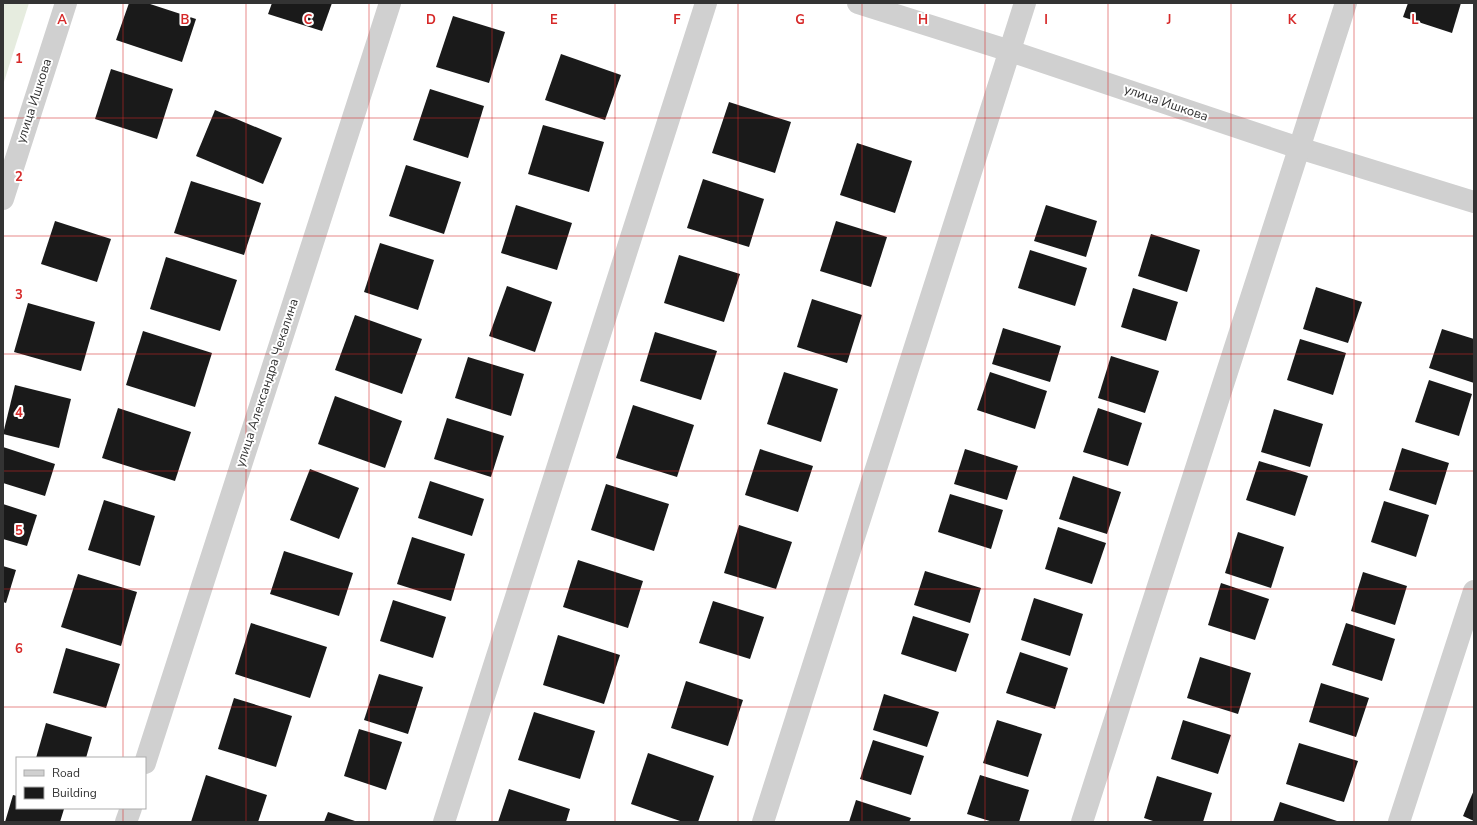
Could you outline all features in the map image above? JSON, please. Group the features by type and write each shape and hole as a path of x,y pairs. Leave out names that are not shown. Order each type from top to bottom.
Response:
{"street":[{"name":"улица Ишкова","path":"3,199 66,3"},
{"name":"улица Александра Чекалина","path":"146,760 390,3"},
{"path":"444,822 706,3"},
{"name":"улица Ишкова","path":"858,3 1010,51 1299,148 1474,202"},
{"path":"763,822 1025,3"},
{"path":"1082,822 1346,3"},
{"path":"1399,822 1474,591"},
{"path":"126,822 130,809"}],"shaded area":[{"path":"3,3 29,3 3,85"}],"building":[{"path":"129,3 147,3 196,19 182,62 116,40"},
{"path":"272,3 332,3 322,31 268,14"},
{"path":"1408,3 1461,3 1452,33 1403,17"},
{"path":"453,16 505,32 489,83 436,67"},
{"path":"561,54 621,75 605,120 545,100"},
{"path":"111,69 173,89 157,139 95,119"},
{"path":"430,89 484,106 468,158 413,140"},
{"path":"729,102 791,122 775,173 712,153"},
{"path":"215,110 282,138 263,184 196,156"},
{"path":"543,125 604,142 589,192 528,174"},
{"path":"857,143 912,161 895,213 840,195"},
{"path":"406,165 461,182 444,234 389,216"},
{"path":"703,179 764,199 749,247 687,228"},
{"path":"191,181 261,203 244,255 174,233"},
{"path":"516,205 572,223 557,270 501,253"},
{"path":"1046,205 1097,221 1086,257 1034,241"},
{"path":"55,221 111,239 97,282 41,264"},
{"path":"836,221 887,237 871,287 820,271"},
{"path":"1151,234 1200,250 1187,292 1138,276"},
{"path":"380,243 434,260 418,310 364,292"},
{"path":"1030,250 1087,268 1075,306 1018,288"},
{"path":"679,255 740,274 724,322 664,303"},
{"path":"166,257 237,280 220,331 150,309"},
{"path":"507,286 552,302 535,352 489,336"},
{"path":"1316,287 1362,302 1348,343 1303,329"},
{"path":"1133,288 1178,302 1166,341 1121,327"},
{"path":"812,299 862,315 847,363 797,347"},
{"path":"28,303 95,322 81,371 14,352"},
{"path":"355,315 422,339 402,394 335,370"},
{"path":"1003,328 1061,346 1050,382 992,364"},
{"path":"1442,329 1474,339 1474,383 1429,368"},
{"path":"143,331 212,353 195,407 126,385"},
{"path":"655,332 717,351 701,400 640,381"},
{"path":"1300,339 1346,353 1333,395 1287,380"},
{"path":"1111,356 1159,371 1145,413 1098,398"},
{"path":"468,357 524,374 511,416 455,398"},
{"path":"784,372 838,389 821,442 767,424"},
{"path":"990,372 1047,391 1035,429 977,410"},
{"path":"1429,380 1472,394 1459,436 1415,422"},
{"path":"15,385 71,399 59,448 3,434"},
{"path":"335,396 402,421 385,468 318,444"},
{"path":"633,405 694,425 677,477 616,458"},
{"path":"118,408 191,432 175,481 102,458"},
{"path":"1098,408 1142,423 1128,466 1083,452"},
{"path":"1274,409 1323,424 1310,467 1261,452"},
{"path":"447,418 504,436 491,477 434,459"},
{"path":"3,447 55,464 45,496 3,483"},
{"path":"1402,448 1449,463 1436,505 1389,490"},
{"path":"760,449 813,466 798,512 745,495"},
{"path":"965,449 1018,466 1007,500 954,484"},
{"path":"1259,461 1308,476 1295,516 1246,500"},
{"path":"310,469 359,488 339,539 290,520"},
{"path":"1073,476 1121,492 1107,534 1059,519"},
{"path":"430,481 484,499 472,536 418,518"},
{"path":"606,484 669,504 654,551 591,530"},
{"path":"950,494 1003,510 991,549 938,532"},
{"path":"104,500 155,516 140,566 88,550"},
{"path":"1384,501 1429,515 1416,557 1371,542"},
{"path":"3,504 37,515 27,546 3,539"},
{"path":"739,525 792,542 776,589 724,573"},
{"path":"1058,527 1106,543 1092,584 1045,569"},
{"path":"1238,532 1284,547 1271,588 1225,573"},
{"path":"412,537 465,554 451,601 397,584"},
{"path":"284,551 353,573 339,616 270,594"},
{"path":"578,560 643,581 628,628 563,607"},
{"path":"3,566 16,570 6,603 3,602"},
{"path":"925,571 981,588 970,623 914,605"},
{"path":"1363,572 1407,586 1395,625 1351,611"},
{"path":"78,574 137,592 121,646 61,627"},
{"path":"1221,583 1269,599 1255,640 1208,625"},
{"path":"1034,598 1083,614 1070,656 1021,640"},
{"path":"393,600 446,617 433,658 380,641"},
{"path":"713,601 764,617 750,659 699,643"},
{"path":"913,616 969,634 956,672 901,654"},
{"path":"251,623 327,647 310,698 235,674"},
{"path":"1346,623 1395,639 1382,681 1332,665"},
{"path":"558,635 620,655 604,704 543,685"},
{"path":"66,648 120,664 106,708 53,693"},
{"path":"1020,652 1068,668 1055,709 1006,693"},
{"path":"1200,657 1251,673 1238,714 1187,698"},
{"path":"379,674 423,687 408,734 364,720"},
{"path":"686,681 743,700 728,746 671,728"},
{"path":"1321,683 1369,698 1356,737 1309,722"},
{"path":"884,694 939,712 927,747 873,730"},
{"path":"234,698 292,716 276,767 218,749"},
{"path":"534,712 595,731 580,779 518,760"},
{"path":"997,720 1042,734 1028,777 983,763"},
{"path":"1183,720 1231,735 1218,774 1171,759"},
{"path":"46,723 92,737 86,757 36,757"},
{"path":"359,729 402,742 386,790 344,776"},
{"path":"873,740 924,756 911,795 860,779"},
{"path":"1299,743 1358,761 1344,802 1286,784"},
{"path":"648,753 714,776 698,822 683,822 631,804"},
{"path":"206,775 267,795 258,822 191,822"},
{"path":"980,775 1029,790 1019,822 993,822 967,814"},
{"path":"1157,776 1212,793 1203,822 1156,822 1144,818"},
{"path":"509,789 570,809 566,822 498,822"},
{"path":"1474,790 1474,821 1463,816"},
{"path":"13,795 16,796 16,809 64,809 60,822 5,822"},
{"path":"856,800 911,818 909,822 849,822"},
{"path":"1280,802 1340,822 1273,822"},
{"path":"328,812 358,822 324,822"}]}
